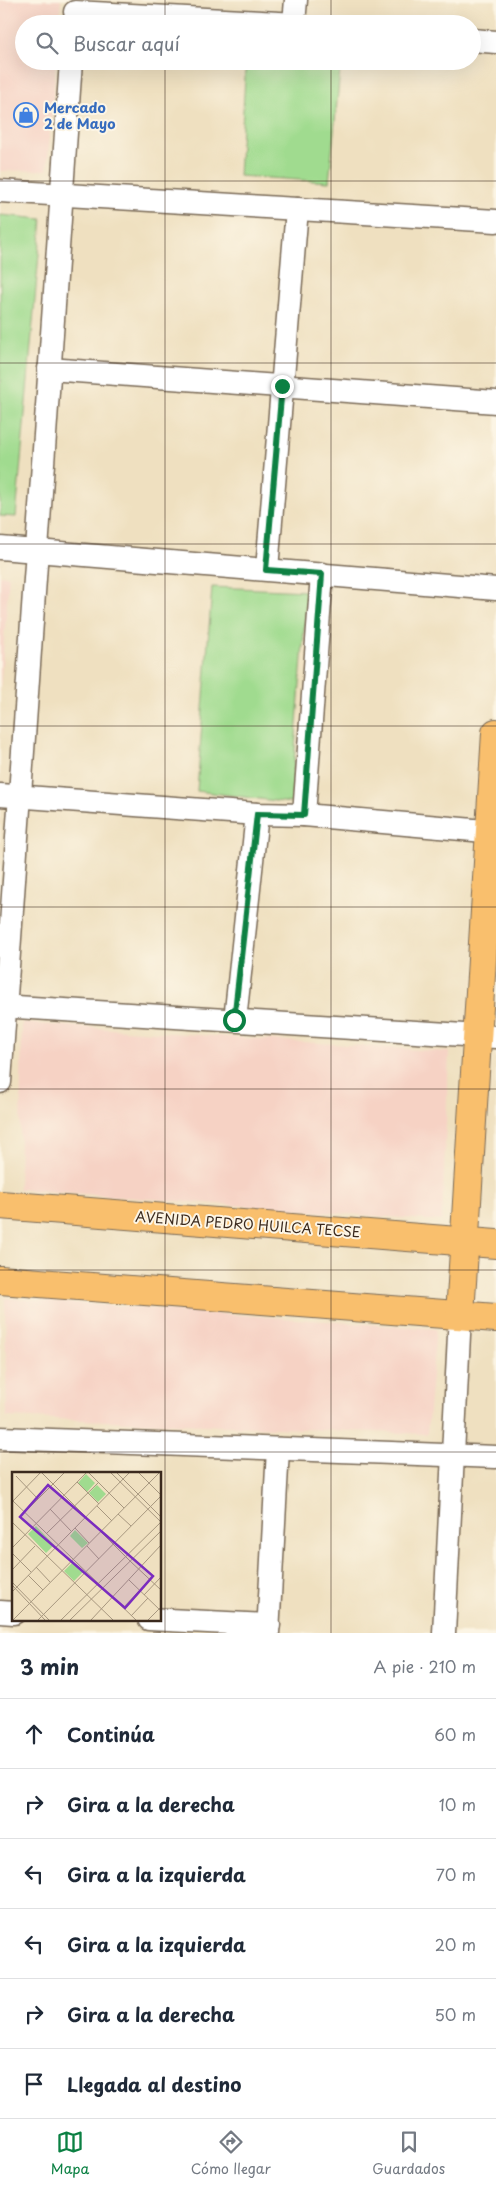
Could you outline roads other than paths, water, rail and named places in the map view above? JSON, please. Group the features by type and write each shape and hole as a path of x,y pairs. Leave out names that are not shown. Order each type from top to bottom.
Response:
{"main road":[{"path":"460,1315 464,1241 486,1036 496,733"},
{"name":"AVENIDA PEDRO HUILCA TECSE","path":"0,1205 496,1244"},
{"path":"0,1280 496,1318"}],"street":[{"path":"296,0 296,15"},
{"path":"75,12 130,15"},
{"path":"481,41 496,42"},
{"path":"0,1082 9,796 36,550 70,70"},
{"path":"0,191 496,221"},
{"path":"266,570 297,209"},
{"path":"48,369 496,402"},
{"path":"0,548 496,589"},
{"path":"304,815 322,574"},
{"path":"9,796 257,814 304,815 493,832"},
{"path":"234,1020 257,814"},
{"path":"2,1006 486,1036"},
{"path":"444,1633 460,1315"},
{"path":"0,1438 496,1457"},
{"path":"161,1620 268,1629 278,1449"}],"place":[{"name":"Mercado 2 de Mayo","path":"26,115"}]}
